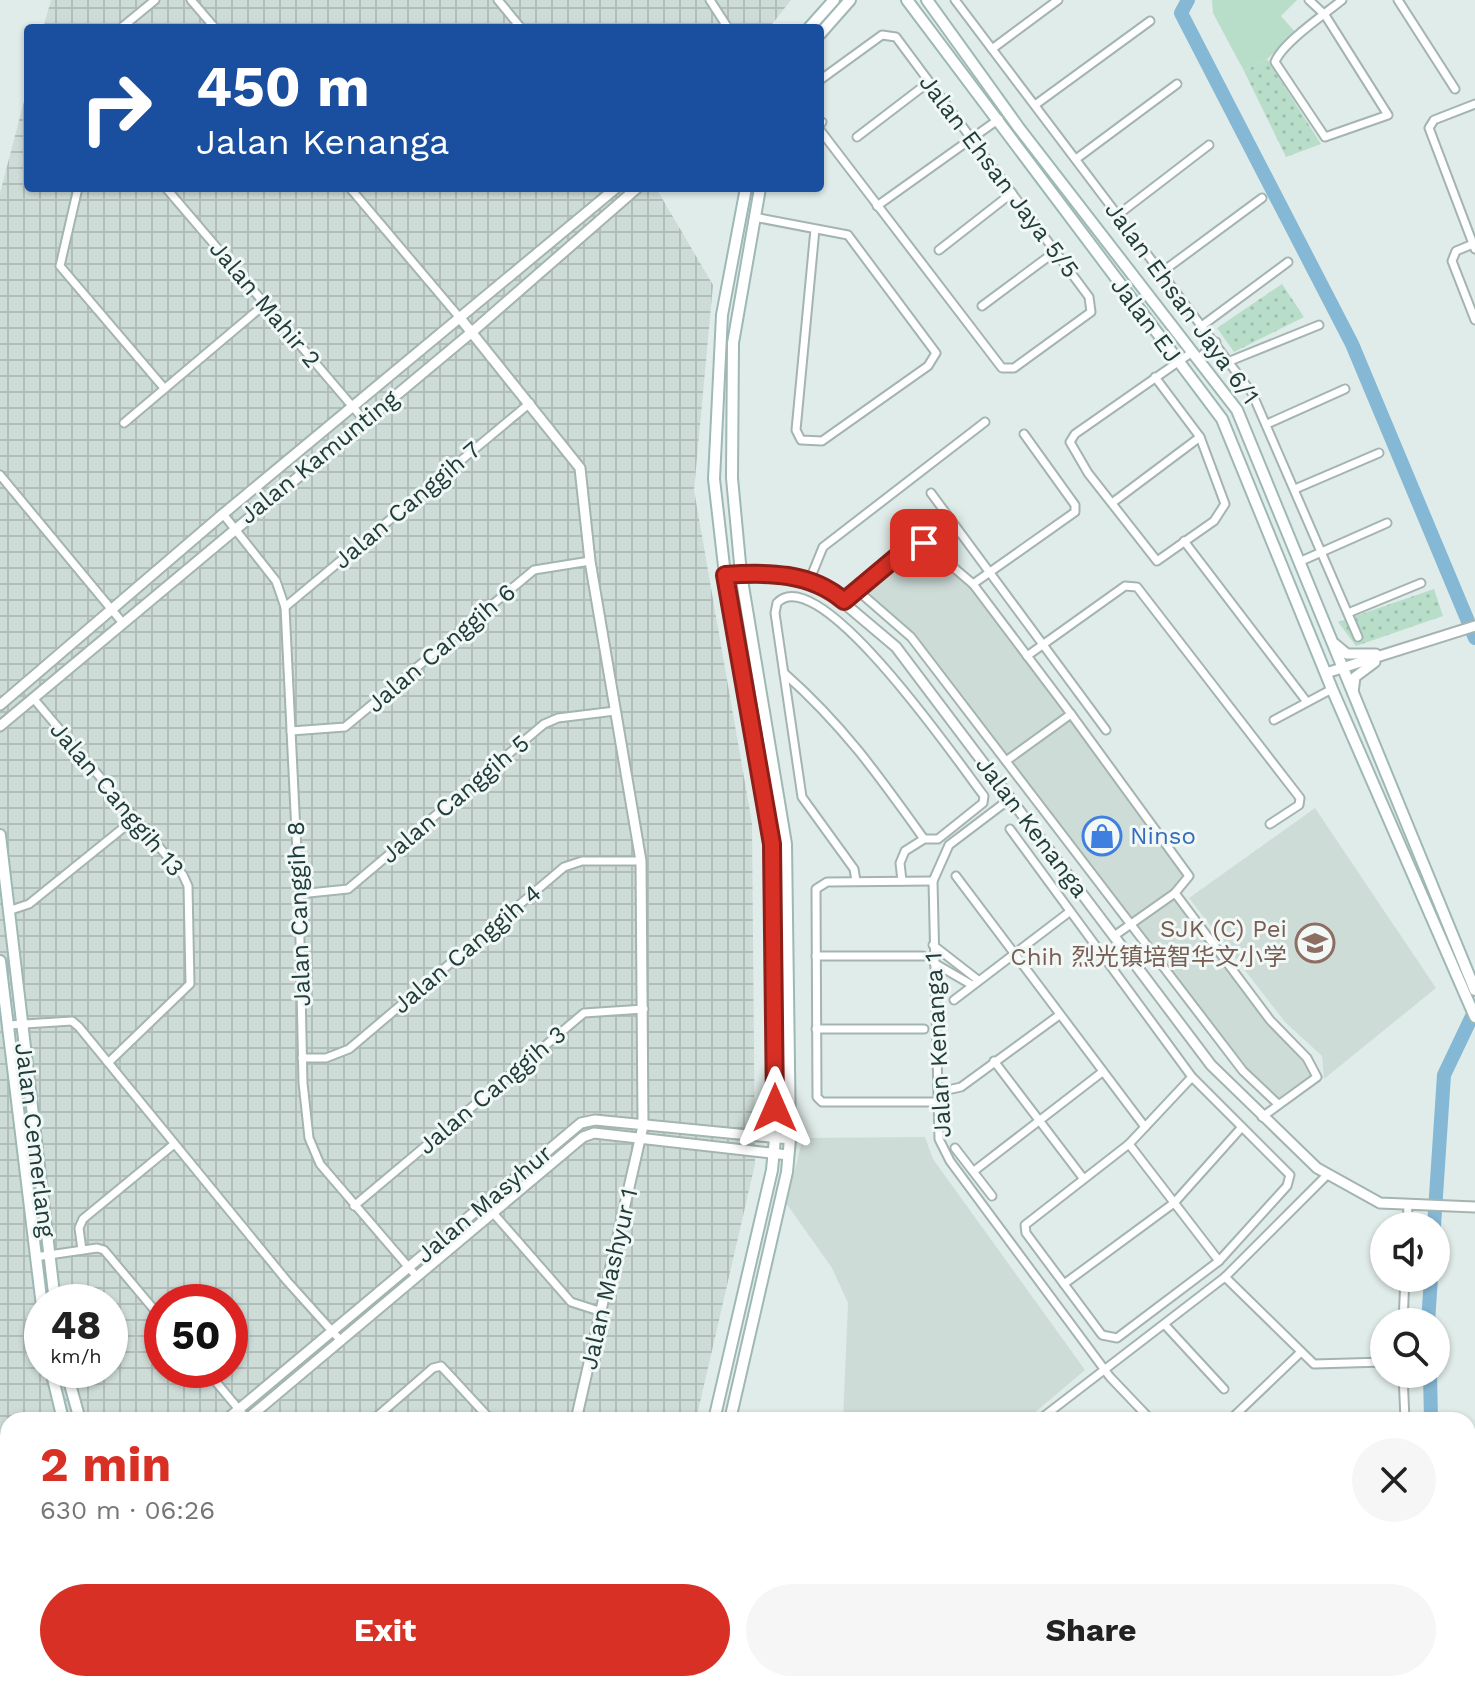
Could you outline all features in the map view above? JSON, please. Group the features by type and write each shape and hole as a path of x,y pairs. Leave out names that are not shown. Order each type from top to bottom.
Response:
{"main road":[{"path":"813,24 834,0"},
{"path":"901,0 915,11"},
{"name":"Jalan EJ","path":"907,0 1222,419 1332,689 1475,1017"},
{"name":"Jalan EJ","path":"927,0 1008,112 1237,410 1356,708 1473,984"},
{"path":"824,30 850,1"},
{"path":"716,1412 775,1138 772,844 725,575 714,479 719,342 745,192"},
{"path":"732,1412 790,1139 786,844 741,574 732,478 733,343 759,192"},
{"name":"Jalan Cemerlang","path":"0,835 53,1284"},
{"name":"Jalan Cemerlang","path":"0,961 39,1284"},
{"path":"55,1388 61,1412"},
{"path":"71,1388 78,1412"}],"street":[{"path":"126,24 155,0"},
{"path":"191,0 212,24"},
{"path":"498,0 518,24"},
{"path":"710,0 725,24"},
{"name":"Jalan Ehsan Jaya 6/1","path":"955,0 1230,361 1267,424 1358,637"},
{"path":"992,49 1058,0"},
{"path":"1309,0 1325,15 1388,115 1327,137 1319,134 1276,65 1279,54 1325,15 1342,0"},
{"path":"1398,0 1455,89"},
{"path":"1035,105 1150,21"},
{"name":"Jalan Ehsan Jaya 5/5","path":"824,77 884,34 896,37 1056,251 1091,300 1093,309 1014,368 1005,369 997,363 877,206"},
{"path":"857,137 929,82"},
{"path":"1076,159 1177,84"},
{"path":"1475,104 1434,120 1429,128 1474,247 1456,251 1452,261 1475,320"},
{"path":"824,130 877,206 1008,112"},
{"path":"1119,214 1209,145"},
{"path":"77,192 60,266 164,388"},
{"name":"Jalan Mahir 2","path":"169,192 364,420"},
{"path":"353,192 460,318"},
{"name":"Jalan Kamunting","path":"0,705 223,514 611,192"},
{"name":"Jalan Kamunting","path":"0,726 233,528 472,332 632,192"},
{"path":"939,250 1012,193"},
{"path":"1162,272 1262,198"},
{"path":"754,217 848,235 936,356 928,366 822,441 801,440 796,430 815,229"},
{"path":"982,306 1056,251"},
{"path":"1203,325 1288,262"},
{"path":"124,423 265,304"},
{"name":"Jalan Mashyur 1","path":"460,318 580,468 590,561 641,861 643,1126 578,1412"},
{"path":"1230,361 1319,325"},
{"path":"1155,377 1200,437 1225,504 1219,517 1157,561 1071,446 1078,432 1155,377 1216,342"},
{"path":"1267,424 1345,389"},
{"name":"Jalan Canggih 7","path":"285,607 530,403"},
{"path":"810,579 821,548 985,422"},
{"path":"973,584 1075,512 1075,505 1024,434"},
{"path":"1112,503 1200,437"},
{"path":"1295,489 1379,453"},
{"path":"0,475 122,622"},
{"path":"931,493 1106,730"},
{"name":"Jalan Canggih 8","path":"223,514 276,581 285,607 299,894 302,1058 311,1145 320,1164 417,1277"},
{"path":"1297,563 1387,523"},
{"path":"1184,541 1307,702"},
{"path":"844,601 918,542 926,544 973,584 1187,873 1188,880 1175,893 1114,936"},
{"name":"Jalan Canggih 6","path":"291,731 345,727 534,570 590,561"},
{"name":"Jalan Kenanga","path":"725,575 810,579 827,586 902,655 1219,1075 1326,1176 1380,1203 1471,1207"},
{"path":"1348,613 1421,583"},
{"path":"1027,656 1125,586 1140,589 1300,798 1299,805 1270,824"},
{"path":"857,590 911,637 1243,1071 1278,1104"},
{"path":"856,881 854,869 802,797 775,613 779,600 795,596 819,604 886,666 984,800 938,839 924,839 903,853 902,881"},
{"path":"1326,673 1475,626"},
{"path":"1326,632 1347,654 1389,654"},
{"path":"1356,708 1355,677 1389,654"},
{"path":"784,673 826,710 873,767 924,839"},
{"path":"1274,720 1332,689"},
{"name":"Jalan Canggih 13","path":"33,698 133,820 183,875 188,886 190,984 109,1062"},
{"name":"Jalan Canggih 5","path":"299,894 348,889 544,724 558,718 615,711"},
{"path":"989,769 1071,714"},
{"name":"Jalan Kenanga 1","path":"1011,798 949,845 933,881 936,1102 943,1151 1105,1369 1144,1412"},
{"path":"8,911 29,904 133,820"},
{"path":"1010,829 1068,913 1192,1077 1287,1169 1291,1178 1219,1261 1115,1339 1102,1335 1025,1231 1026,1223 1129,1144 1192,1077"},
{"name":"Jalan Canggih 4","path":"302,1058 326,1058 349,1049 564,867 582,861 641,861"},
{"path":"956,876 1058,1016 1145,1127"},
{"path":"933,881 856,881 817,886 816,1029 820,1101 936,1102"},
{"path":"1175,893 1270,1020 1307,1058 1317,1077 1262,1117"},
{"path":"954,1000 1068,913"},
{"path":"933,945 975,982"},
{"path":"816,956 923,956"},
{"path":"934,963 975,982"},
{"name":"Jalan Canggih 3","path":"354,1206 584,1013 644,1009"},
{"path":"952,1089 961,1087 1058,1016"},
{"path":"9,1025 72,1021 109,1062 173,1145 341,1341"},
{"path":"816,1029 924,1029"},
{"path":"994,1061 1083,1178"},
{"path":"974,1171 1101,1073"},
{"name":"Jalan Masyhur","path":"237,1412 581,1123 595,1120 790,1139"},
{"path":"1064,1284 1174,1203 1242,1127"},
{"name":"Jalan Masyhur","path":"256,1412 583,1137 594,1133 788,1155"},
{"path":"1129,1144 1219,1261"},
{"path":"82,1250 80,1223 83,1219 173,1145"},
{"path":"955,1148 992,1196"},
{"path":"1051,1412 1225,1277 1326,1176"},
{"path":"1408,1205 1408,1212"},
{"path":"494,1214 571,1302 602,1312"},
{"path":"35,1257 104,1250 144,1298"},
{"path":"1225,1277 1301,1352 1320,1365 1370,1363"},
{"path":"1165,1325 1224,1389"},
{"path":"1238,1412 1301,1352"},
{"path":"382,1412 433,1368 441,1366 484,1412"},
{"path":"221,1388 240,1410"},
{"path":"1404,1388 1405,1412"}],"shaded area":[{"path":"51,0 791,0 772,24 44,24"},
{"path":"24,101 24,192 658,192 713,285 694,490 752,823 755,1164 698,1412 0,1412 0,193"},
{"path":"915,546 923,546 972,587 1184,873 1185,877 1171,892 1304,1060 1313,1076 1279,1100 1245,1069 912,634 862,590"},
{"name":"SJK (C) Pei Chih 烈光镇培智华文小学","path":"1315,808 1436,988 1324,1079 1322,1056 1285,1022 1189,898"},
{"path":"925,1137 933,1159 1085,1370 1035,1412 843,1412 848,1303 832,1268 786,1203 803,1138"}],"green space":[{"path":"1212,0 1297,0 1281,16 1296,33 1267,59 1244,71 1213,13"},
{"path":"1267,59 1321,144 1286,157 1244,71"},
{"path":"1282,284 1304,317 1234,352 1217,328"},
{"path":"1434,589 1443,616 1356,646 1338,622"}],"waterway":[{"path":"1188,0 1181,13 1352,344 1475,638"},
{"path":"1435,1212 1444,1075 1475,1010"},
{"path":"1429,1308 1430,1292"},
{"path":"1430,1388 1431,1412"}],"place":[{"name":"Ninso","path":"1102,836"},
{"name":"SJK (C) Pei Chih 烈光镇培智华文小学","path":"1315,943"}],"route":[{"path":"775,1108 772,844 725,575 810,579 827,586 844,601 912,544 924,543"}]}
